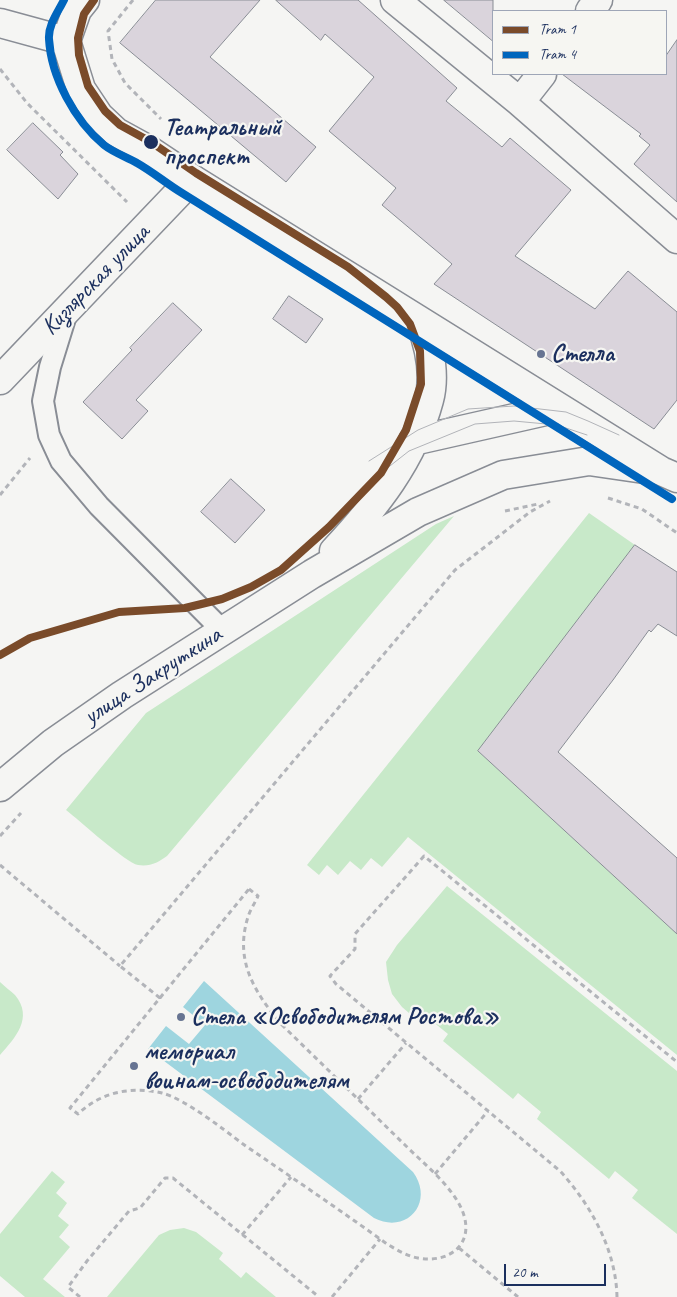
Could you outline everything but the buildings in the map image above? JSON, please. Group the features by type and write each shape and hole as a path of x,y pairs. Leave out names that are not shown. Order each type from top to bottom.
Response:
{"street":[{"path":"85,0 77,10 66,41 81,89 99,116 116,132 147,149 559,408 673,473"},
{"path":"395,0 520,102 677,239"},
{"path":"0,23 66,41"},
{"path":"520,102 541,75"},
{"name":"Кизлярская улица","path":"0,380 192,179"},
{"name":"улица Закруткина","path":"312,574 364,518 387,489 413,441 430,399 431,361 427,340 420,321"},
{"path":"413,441 559,408"},
{"name":"улица Закруткина","path":"0,787 53,743 122,695 312,574 418,512 503,475 589,461 673,473"}],"lane":[{"path":"67,310 50,367 43,401 49,435 61,461 99,506 223,631"}],"path":[{"path":"0,69 27,103 150,225"},
{"path":"0,495 49,435"},
{"path":"606,497 642,509 677,533"},
{"path":"120,966 455,570 530,512 555,498"},
{"path":"617,1297 613,1268 604,1239 585,1202 574,1186 560,1171 336,984 330,976 355,949 355,934 424,856 677,1062"},
{"path":"0,865 160,998"},
{"path":"249,889 258,896 248,917 244,941 245,962 251,983 266,1006 282,1025 435,1174 457,1200 464,1214 466,1230 459,1248 447,1256 426,1259 408,1255 380,1240 208,1119 165,1094 144,1090 125,1091 102,1096 88,1104 78,1114 70,1108 160,998 249,889"},
{"path":"358,1099 406,1043"},
{"path":"435,1174 488,1111"},
{"path":"242,1235 291,1177"},
{"path":"80,1297 68,1287 129,1211 140,1208 165,1178 173,1178 319,1297"},
{"path":"332,1297 380,1240"},
{"path":"459,1248 518,1297"}],"green space":[{"path":"589,513 635,545 478,751 677,934 677,1055 408,837 382,867 371,858 361,870 350,861 338,875 327,865 319,875 307,865"},
{"path":"454,516 167,856 150,865 138,865 113,849 66,810 146,713 436,524"},
{"path":"447,886 677,1071 677,1234 632,1198 638,1190 615,1171 609,1179 537,1119 541,1112 518,1093 513,1099 443,1041 448,1034 422,1013 416,1019 402,1007 392,994 386,962 397,945"},
{"path":"0,982 15,995 20,1003 23,1020 16,1035 0,1055"},
{"path":"52,1171 65,1182 56,1193 67,1203 58,1216 69,1225 59,1237 70,1247 43,1279 65,1297 25,1297 0,1276 0,1234"},
{"path":"184,1228 196,1232 223,1253 219,1259 241,1278 246,1272 276,1297 107,1297 159,1235 170,1230"}],"water":[{"path":"204,981 413,1172 419,1183 421,1194 419,1204 414,1213 407,1219 397,1222 386,1222 374,1218 148,1049 166,1026 189,1044 205,1025 183,1007"}],"tram line":[{"name":"4","path":"64,0 49,34 54,68 74,111 83,124 104,145 143,167 672,499"},
{"name":"1","path":"0,655 30,638 119,612 185,608 222,599 251,587 281,570 329,527 381,473 406,430 421,384 420,351 410,324 397,307 386,297 348,267 196,173 151,142 120,125 105,111 88,86 79,55 78,38 84,14 94,0"},
{"path":"369,461 418,430 468,409 514,406 566,412 619,435"},
{"path":"381,473 409,451 475,424 514,421 557,425 587,435"}],"place":[{"name":"Театральный проспект","path":"151,142"},
{"name":"Стелла","path":"541,354"},
{"name":"Стела «Освободителям Ростова»","path":"181,1017"},
{"name":"мемориал воинам-освободителям","path":"134,1066"}]}
